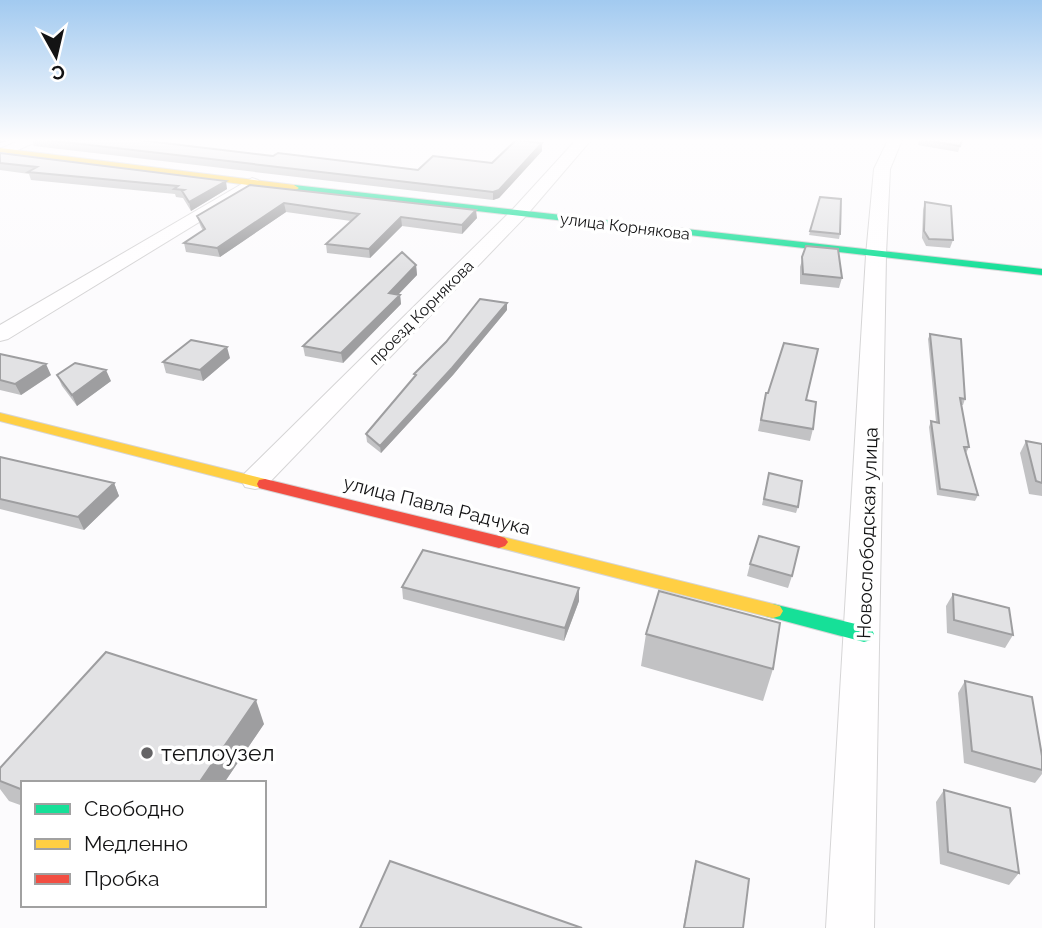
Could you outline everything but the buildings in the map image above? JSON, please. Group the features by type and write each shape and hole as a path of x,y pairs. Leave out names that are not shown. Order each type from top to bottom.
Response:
{"street":[{"path":"0,334 250,183"},
{"name":"улица Корнякова","path":"254,183 1042,272"},
{"name":"проезд Корнякова","path":"255,480 519,214 546,183"},
{"name":"Новослободская улица","path":"850,928 881,183"},
{"name":"улица Павла Радчука","path":"0,417 864,634"}],"traffic: fast":[{"path":"294,188 1042,272"},
{"path":"773,611 864,634"}],"traffic: slow":[{"path":"258,183 294,188"},
{"path":"0,417 265,484"},
{"path":"499,542 773,611"}],"traffic: jam":[{"path":"265,484 499,542"}],"place":[{"name":"теплоузел","path":"147,753"}]}
